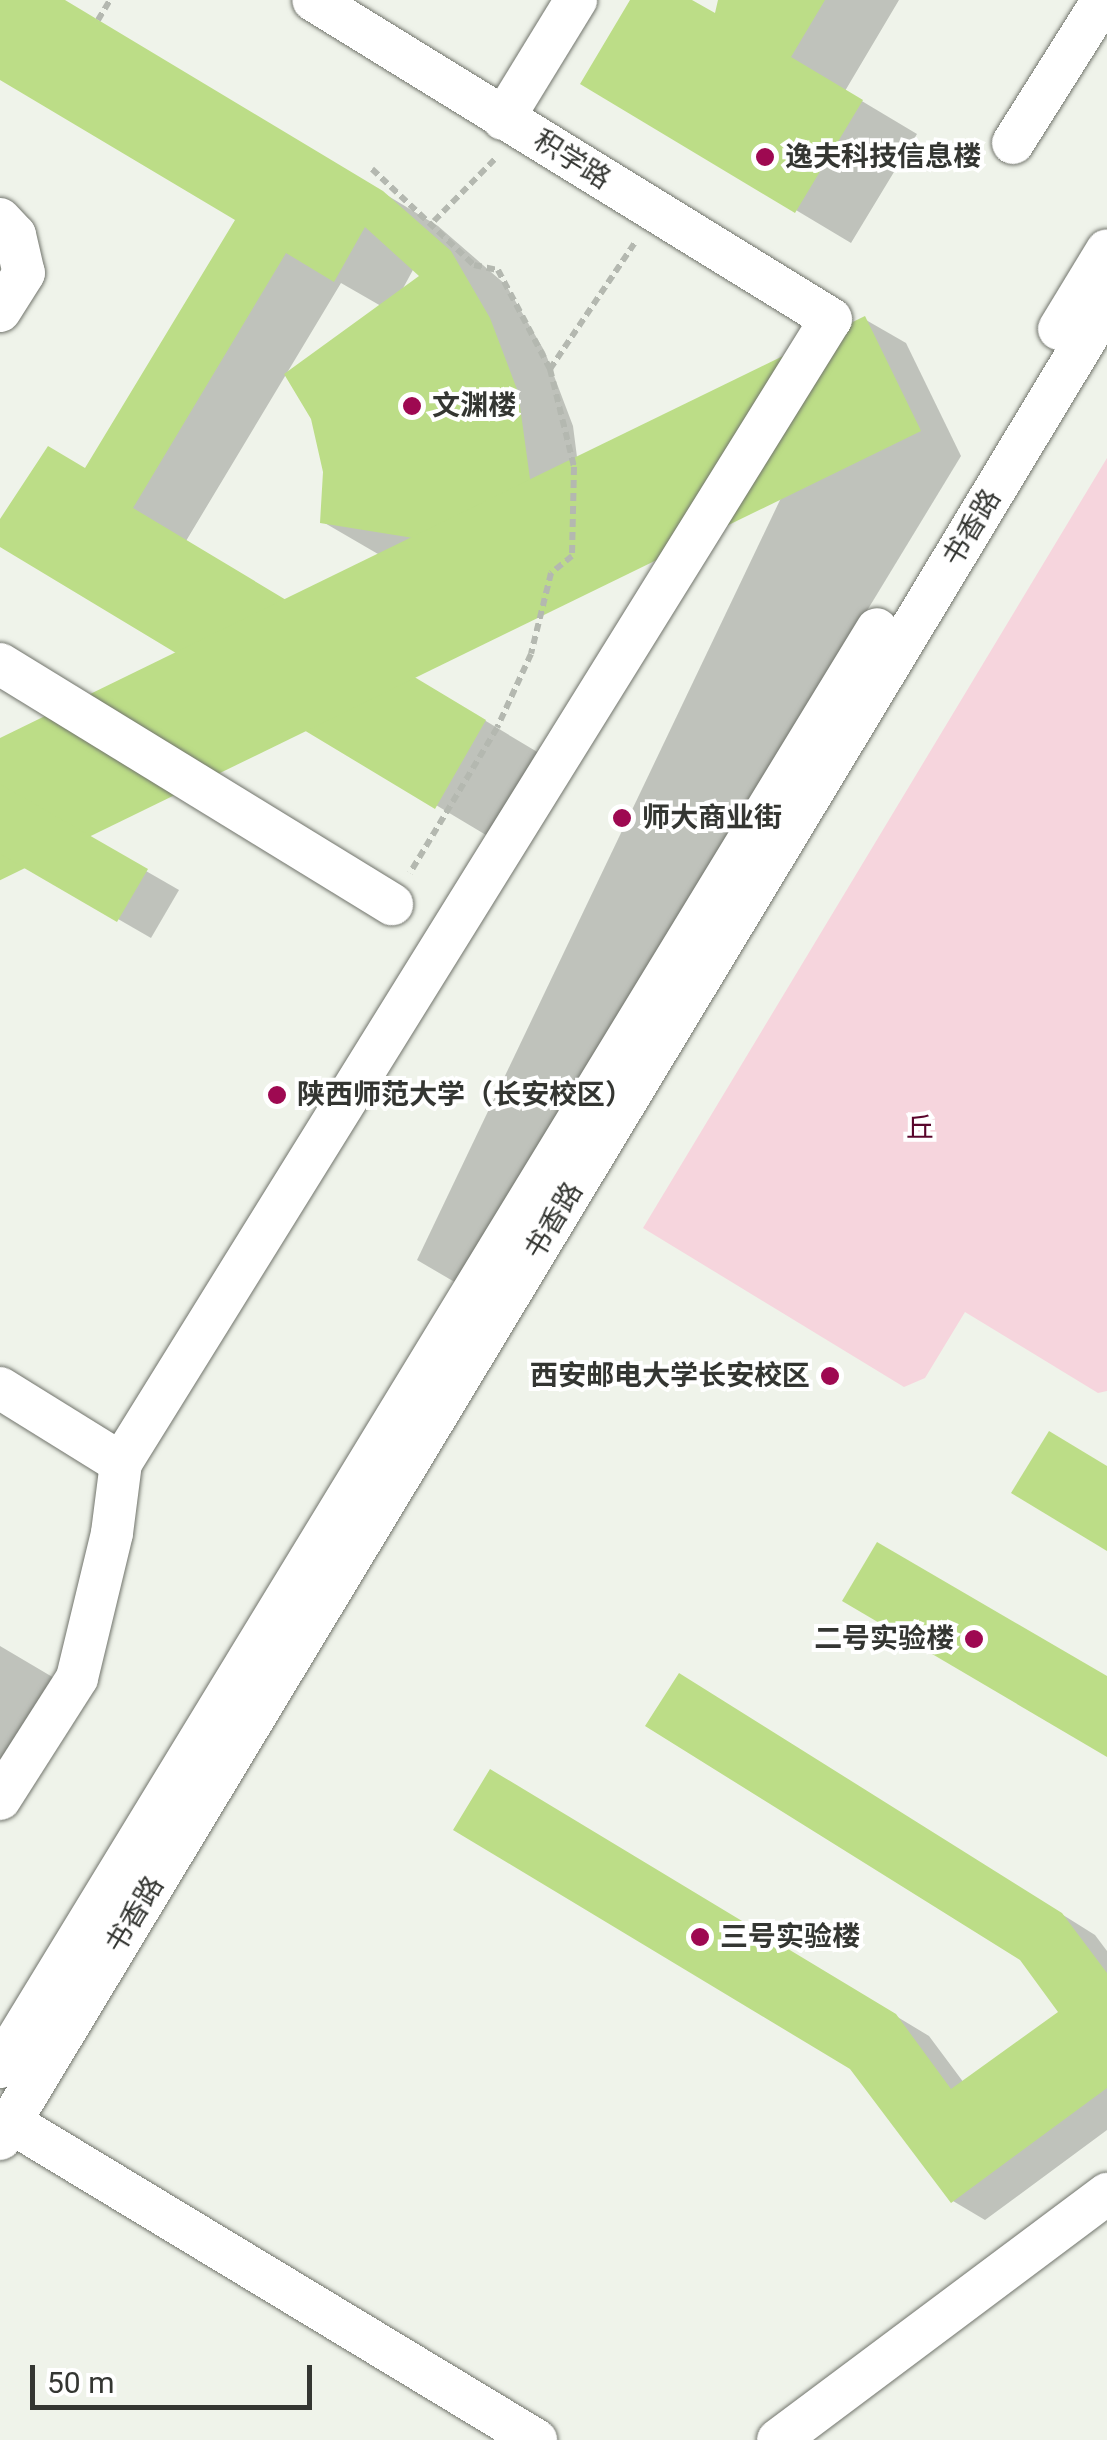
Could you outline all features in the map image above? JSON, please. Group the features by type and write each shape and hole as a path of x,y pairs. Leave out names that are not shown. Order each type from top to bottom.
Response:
{"street":[{"name":"积学路","path":"121,1464 831,319 312,0"},
{"path":"509,122 576,0"},
{"path":"1013,143 1103,0"},
{"path":"0,218 15,235 24,273 0,312"},
{"name":"书香路","path":"0,2067 1107,250"},
{"name":"书香路","path":"5,2130 1107,304"},
{"path":"0,664 392,904"},
{"path":"0,1388 121,1464 112,1533 77,1678 0,1800"},
{"path":"5,2130 536,2440"},
{"path":"778,2440 1107,2194"}],"path":[{"path":"98,20 110,0"},
{"path":"434,221 495,159 509,122"},
{"path":"372,169 434,221 474,265 498,270 550,369 574,468 572,556 551,572 531,654 497,728 392,904"},
{"path":"550,369 656,212"}],"green space":[{"name":"丘","path":"1107,458 1107,1391 1098,1393 965,1312 925,1378 904,1387 643,1228"}],"building":[{"name":"文渊楼","path":"0,0 65,0 383,191 451,251 490,318 518,392 531,486 526,556 320,523 323,472 311,419 284,374 419,276 365,227 334,282 286,253 133,508 486,720 435,809 0,547 0,519 48,446 85,468 235,220 0,80"},
{"name":"逸夫科技信息楼","path":"630,0 692,0 715,13 718,0 825,0 791,57 863,100 795,213 580,84"},
{"path":"865,316 921,431 0,880 0,738"},
{"path":"0,784 148,869 117,922 0,854"},
{"path":"1049,1431 1107,1466 1107,1551 1011,1493"},
{"name":"二号实验楼","path":"877,1542 1107,1676 1107,1757 842,1601"},
{"name":"三号实验楼","path":"679,1673 1062,1913 1107,1973 1107,2088 951,2203 850,2069 453,1830 490,1769 896,2014 951,2089 1058,2012 1020,1960 645,1726"}],"place":[{"name":"逸夫科技信息楼","path":"765,157"},
{"name":"文渊楼","path":"412,406"},
{"name":"师大商业街","path":"622,818"},
{"name":"陕西师范大学（长安校区）","path":"277,1095"},
{"name":"西安邮电大学长安校区","path":"830,1376"},
{"name":"二号实验楼","path":"974,1639"},
{"name":"三号实验楼","path":"700,1937"}]}
